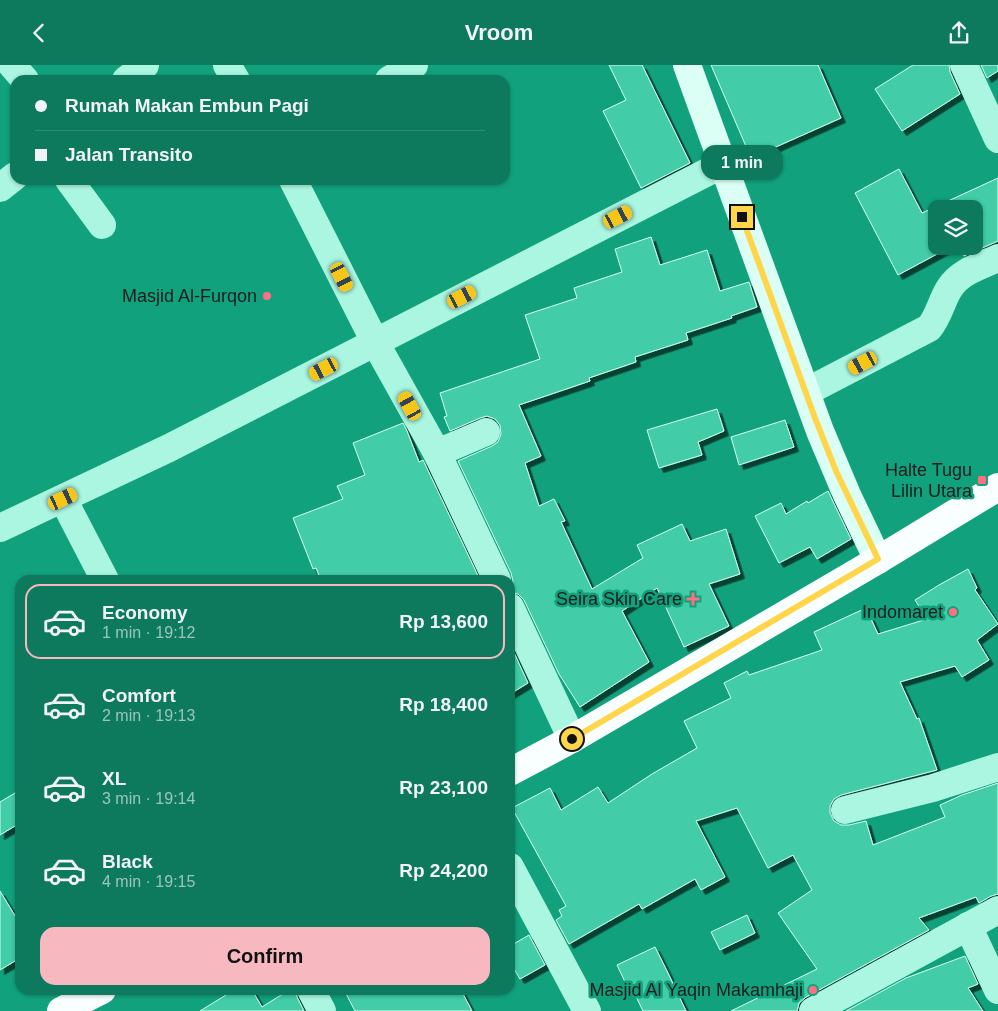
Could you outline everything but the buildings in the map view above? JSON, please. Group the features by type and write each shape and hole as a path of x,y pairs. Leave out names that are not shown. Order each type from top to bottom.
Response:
{"main road":[{"path":"687,65 836,471 878,559"},
{"path":"515,769 572,739 998,487"},
{"path":"62,1011 92,995"}],"street":[{"path":"12,65 21,75"},
{"path":"132,75 145,65"},
{"path":"397,75 414,65"},
{"path":"964,65 998,139"},
{"path":"0,528 169,449 723,164"},
{"path":"0,188 10,180"},
{"path":"73,185 102,225"},
{"path":"296,185 375,342 437,453 495,575"},
{"path":"806,392 929,328 935,321 948,290 956,280 963,274 998,258"},
{"path":"437,453 486,432"},
{"path":"63,499 102,575"},
{"path":"515,618 572,739"},
{"path":"845,810 933,788 998,767"},
{"path":"515,876 588,1011"},
{"path":"813,1011 998,910"},
{"path":"968,926 998,991"},
{"path":"314,995 322,1011"}],"place":[{"name":"Masjid Al-Furqon","path":"267,296"},
{"name":"Halte Tugu Lilin Utara","path":"982,480"},
{"name":"Seira Skin Care","path":"693,599"},
{"name":"Indomaret","path":"953,612"},
{"name":"Masjid Al Yaqin Makamhaji","path":"813,990"}],"route":[{"path":"572,739 878,559 836,471 742,217"}]}
